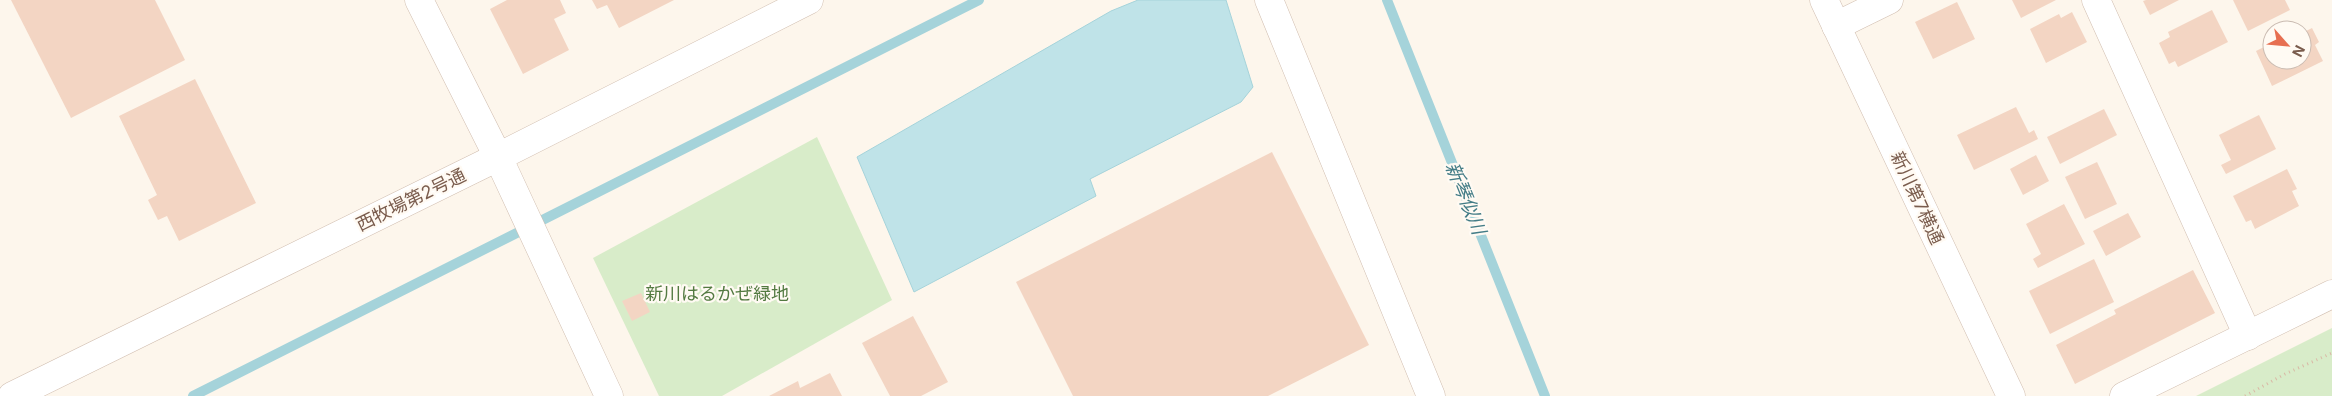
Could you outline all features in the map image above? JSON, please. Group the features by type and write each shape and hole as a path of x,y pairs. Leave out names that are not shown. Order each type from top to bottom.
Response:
{"street":[{"path":"419,0 498,158 609,396"},
{"name":"西牧場第2号通","path":"12,396 498,158 809,0"},
{"path":"1268,0 1431,396"},
{"name":"新川第7横通","path":"1824,0 2011,396"},
{"path":"1836,26 1889,0"},
{"path":"2096,0 2248,336"},
{"path":"2124,396 2332,294"}],"path":[{"path":"2245,396 2285,374 2332,353"}],"green space":[{"name":"新川はるかぜ緑地","path":"817,137 892,300 722,396 659,396 593,258"},
{"path":"2332,328 2332,396 2196,396"}],"water":[{"path":"1138,0 1226,0 1253,87 1241,102 1090,179 1096,196 914,292 857,157 1111,11"}],"building":[{"path":"11,0 155,0 185,60 71,118"},
{"path":"507,0 560,0 566,13 554,19 569,50 523,74 490,9"},
{"path":"592,0 674,0 619,28 607,5 597,9"},
{"path":"2012,0 2056,0 2021,18"},
{"path":"2179,0 2150,15 2143,1"},
{"path":"2233,0 2285,0 2290,10 2270,20 2262,20 2262,24 2248,31"},
{"path":"1957,2 1975,39 1933,59 1915,22"},
{"path":"2212,10 2228,42 2178,67 2175,61 2169,64 2159,43 2170,37 2168,32"},
{"path":"2072,12 2087,42 2046,63 2030,29 2059,14 2061,18"},
{"path":"2312,28 2319,42 2315,45 2323,61 2312,66"},
{"path":"2262,48 2262,64 2256,51"},
{"path":"2265,70 2305,70 2272,86"},
{"path":"195,79 256,203 179,241 167,216 158,220 148,200 157,195 119,116"},
{"path":"2016,107 2029,133 2034,130 2038,139 1974,170 1957,135"},
{"path":"2104,109 2117,135 2060,164 2047,137"},
{"path":"2259,115 2276,149 2226,174 2221,165 2231,160 2219,135"},
{"path":"1272,152 1369,345 1268,396 1073,396 1016,282"},
{"path":"2036,155 2049,181 2023,195 2010,169"},
{"path":"2097,162 2117,204 2085,219 2065,177"},
{"path":"2287,169 2297,189 2292,191 2299,206 2255,229 2251,220 2246,222 2233,196"},
{"path":"2064,204 2085,244 2038,268 2033,259 2041,254 2026,224"},
{"path":"2128,213 2141,237 2106,256 2093,231"},
{"path":"2094,259 2114,302 2050,334 2029,291"},
{"path":"2193,270 2215,313 2075,384 2056,345 2116,314 2114,310"},
{"path":"641,293 650,312 632,321 622,301"},
{"path":"913,316 948,382 921,396 890,396 862,343"},
{"path":"830,373 842,396 769,396 798,381 800,388"}],"waterway":[{"path":"193,396 979,0"},
{"name":"新琴似川","path":"1387,0 1545,396"}]}
